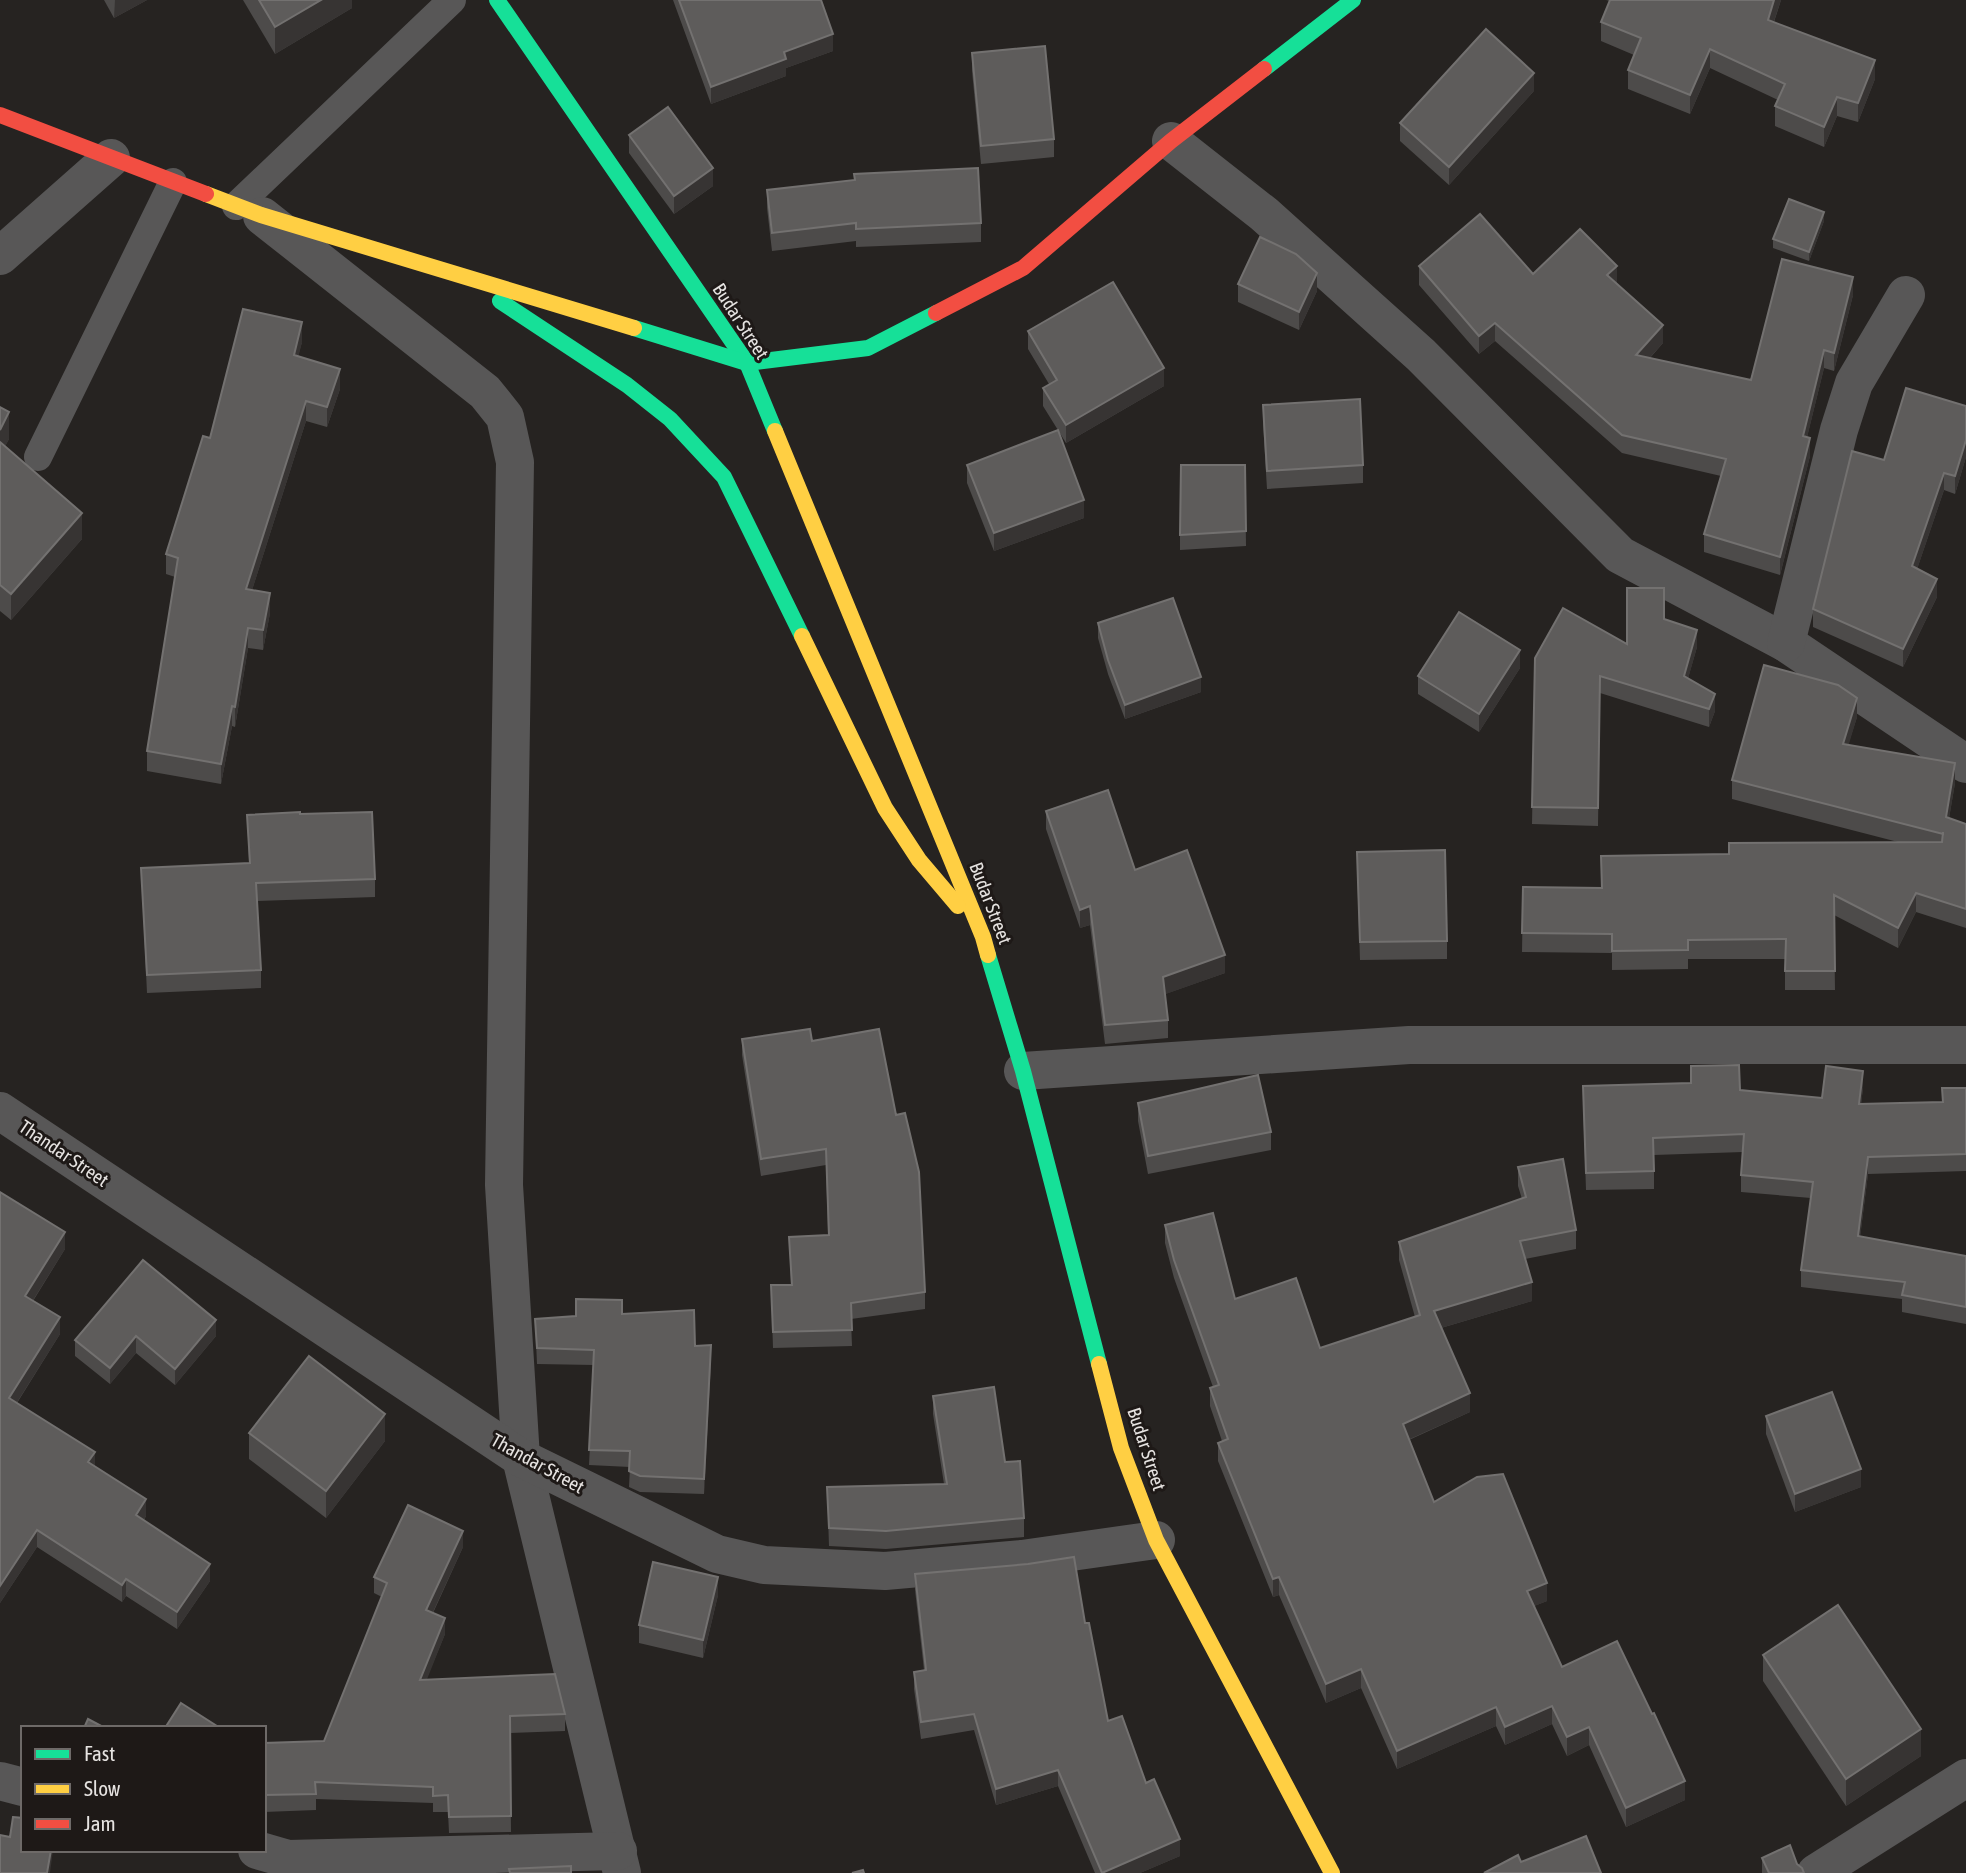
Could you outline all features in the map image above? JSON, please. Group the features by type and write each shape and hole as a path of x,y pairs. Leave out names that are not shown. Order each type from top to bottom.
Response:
{"main road":[{"name":"Budar Street","path":"497,0 747,363 983,937 1023,1071 1121,1448 1156,1540 1332,1873"},
{"path":"0,115 249,211 747,363 868,348 1023,268 1171,141 1353,0"},
{"path":"463,277 627,385 670,419 723,477 885,808 919,860 983,937"}],"street":[{"path":"1171,141 1264,214 1421,355 1620,555 1786,643 1966,765"},
{"path":"0,256 111,158"},
{"path":"249,211 485,392 505,416 515,462 504,1185 521,1458 620,1862 288,1858 265,1852"},
{"path":"1786,643 1839,430 1854,383 1906,295"},
{"path":"1023,1071 1409,1045 1966,1045"},
{"name":"Thandar Street","path":"0,1111 521,1458 717,1555 764,1565 885,1571 1022,1559 1156,1540"},
{"path":"1816,1873 1966,1778"},
{"path":"0,1781 21,1786"}],"lane":[{"path":"249,211 452,0"},
{"path":"38,457 173,181"}],"building":[{"path":"259,0 321,0 275,27"},
{"path":"679,0 821,0 833,34 784,52 786,59 711,87"},
{"path":"1610,0 1774,0 1768,20 1875,60 1858,103 1837,97 1824,127 1775,106 1785,84 1710,49 1690,95 1628,70 1641,38 1601,22"},
{"path":"1486,29 1534,73 1449,167 1400,123"},
{"path":"1045,46 1054,139 981,146 972,53"},
{"path":"668,107 713,168 674,196 629,135"},
{"path":"978,168 981,223 856,229 856,223 772,233 767,190 855,180 854,174"},
{"path":"1789,199 1824,212 1809,252 1773,239"},
{"path":"1480,214 1533,274 1580,229 1617,266 1607,275 1663,325 1636,355 1751,380 1782,259 1853,277 1834,353 1824,350 1803,436 1810,438 1780,557 1704,534 1726,459 1622,435 1495,323 1479,336 1419,266"},
{"path":"1260,237 1296,254 1317,273 1299,312 1238,284"},
{"path":"1113,282 1164,368 1066,425 1043,388 1057,380 1028,331"},
{"path":"243,309 302,322 294,355 340,369 327,407 306,401 246,589 270,593 263,630 248,628 235,707 232,706 221,764 147,751 178,558 166,554 203,436 210,438"},
{"path":"1906,388 1966,406 1966,440 1955,476 1944,473 1912,566 1937,579 1903,649 1813,609 1852,451 1884,460"},
{"path":"1360,399 1363,465 1267,471 1263,405"},
{"path":"0,407 9,412 0,430"},
{"path":"1058,430 1084,500 994,533 967,465"},
{"path":"0,442 82,513 11,594 0,585"},
{"path":"1181,465 1245,465 1246,531 1180,535"},
{"path":"1627,588 1664,588 1664,619 1697,630 1684,676 1715,694 1709,709 1600,676 1598,808 1532,807 1535,658 1563,608 1627,644"},
{"path":"1173,598 1201,677 1125,705 1098,623"},
{"path":"1459,612 1520,650 1479,714 1418,676"},
{"path":"1764,665 1838,685 1857,698 1843,744 1955,763 1946,817 1966,824 1966,909 1916,893 1898,928 1834,895 1835,971 1785,971 1786,939 1688,940 1688,950 1612,951 1612,934 1522,933 1523,887 1602,888 1601,856 1729,854 1729,843 1942,842 1943,834 1732,780"},
{"path":"1108,790 1135,870 1187,850 1225,955 1163,977 1168,1020 1105,1025 1090,906 1080,910 1046,811"},
{"path":"372,812 375,879 256,883 261,970 147,975 141,868 250,863 247,815"},
{"path":"1445,850 1447,941 1360,942 1357,852"},
{"path":"810,1029 812,1041 879,1029 896,1115 905,1113 919,1172 925,1292 851,1303 852,1330 773,1332 771,1285 792,1285 789,1237 829,1235 826,1149 761,1159 742,1039"},
{"path":"1739,1065 1740,1090 1822,1098 1826,1066 1863,1071 1859,1104 1943,1102 1942,1088 1966,1088 1966,1154 1868,1157 1858,1236 1966,1256 1966,1307 1902,1295 1905,1282 1801,1270 1813,1182 1741,1175 1744,1134 1653,1138 1654,1171 1586,1173 1583,1086 1691,1083 1691,1066"},
{"path":"1258,1075 1271,1132 1148,1156 1138,1103"},
{"path":"1563,1159 1576,1230 1520,1241 1532,1282 1434,1311 1470,1393 1403,1424 1434,1502 1477,1477 1503,1474 1547,1583 1527,1591 1562,1667 1617,1641 1685,1781 1626,1808 1589,1727 1567,1737 1552,1706 1505,1727 1496,1707 1397,1751 1361,1669 1326,1684 1279,1577 1273,1579 1218,1443 1228,1439 1210,1388 1219,1385 1174,1260 1165,1225 1213,1213 1235,1299 1296,1278 1320,1348 1420,1315 1399,1242 1526,1197 1518,1167"},
{"path":"0,1192 65,1232 25,1296 60,1317 9,1398 95,1452 88,1462 146,1499 136,1515 210,1564 177,1612 126,1579 122,1585 37,1530 0,1586"},
{"path":"143,1260 216,1320 175,1369 136,1336 110,1368 75,1340"},
{"path":"576,1299 622,1300 622,1314 694,1310 695,1346 711,1345 704,1479 640,1476 629,1471 630,1451 589,1450 594,1350 537,1348 535,1319 576,1316"},
{"path":"309,1356 385,1414 326,1491 249,1433"},
{"path":"994,1387 1005,1462 1020,1461 1024,1518 886,1531 829,1528 827,1487 947,1484 933,1396"},
{"path":"1832,1392 1861,1469 1795,1494 1766,1416"},
{"path":"408,1505 463,1531 426,1610 445,1618 420,1680 555,1674 565,1714 510,1716 511,1816 449,1817 448,1795 433,1796 433,1787 315,1782 316,1794 266,1795 266,1743 324,1741 387,1583 374,1577"},
{"path":"1074,1557 1085,1623 1089,1623 1108,1721 1122,1716 1146,1783 1154,1779 1180,1839 1102,1873 1058,1770 996,1789 974,1714 921,1722 914,1672 926,1670 915,1574"},
{"path":"653,1562 718,1577 703,1640 639,1625"},
{"path":"1838,1605 1921,1729 1846,1779 1763,1655"},
{"path":"181,1703 217,1726 166,1726"},
{"path":"88,1719 101,1726 85,1726"},
{"path":"13,1817 21,1818 21,1852 51,1852 47,1873 0,1873 0,1835 10,1837"},
{"path":"1586,1836 1601,1873 1484,1873 1518,1855 1521,1862"},
{"path":"1790,1845 1797,1864 1804,1873 1769,1873 1762,1858"},
{"path":"571,1866 571,1873 510,1873 509,1869"}],"traffic: fast":[{"path":"497,0 747,363 775,431"},
{"path":"1264,69 1353,0"},
{"path":"500,301 627,385 670,419 724,477 802,636"},
{"path":"634,328 747,363 868,348 936,313"},
{"path":"988,955 1023,1071 1099,1364"}],"traffic: slow":[{"path":"206,194 261,215 634,328"},
{"path":"775,431 983,937 988,955"},
{"path":"802,636 885,808 919,860 958,906"},
{"path":"1099,1364 1121,1448 1156,1540 1332,1873"}],"traffic: jam":[{"path":"936,313 1023,268 1171,141 1264,69"},
{"path":"0,115 206,194"}]}
